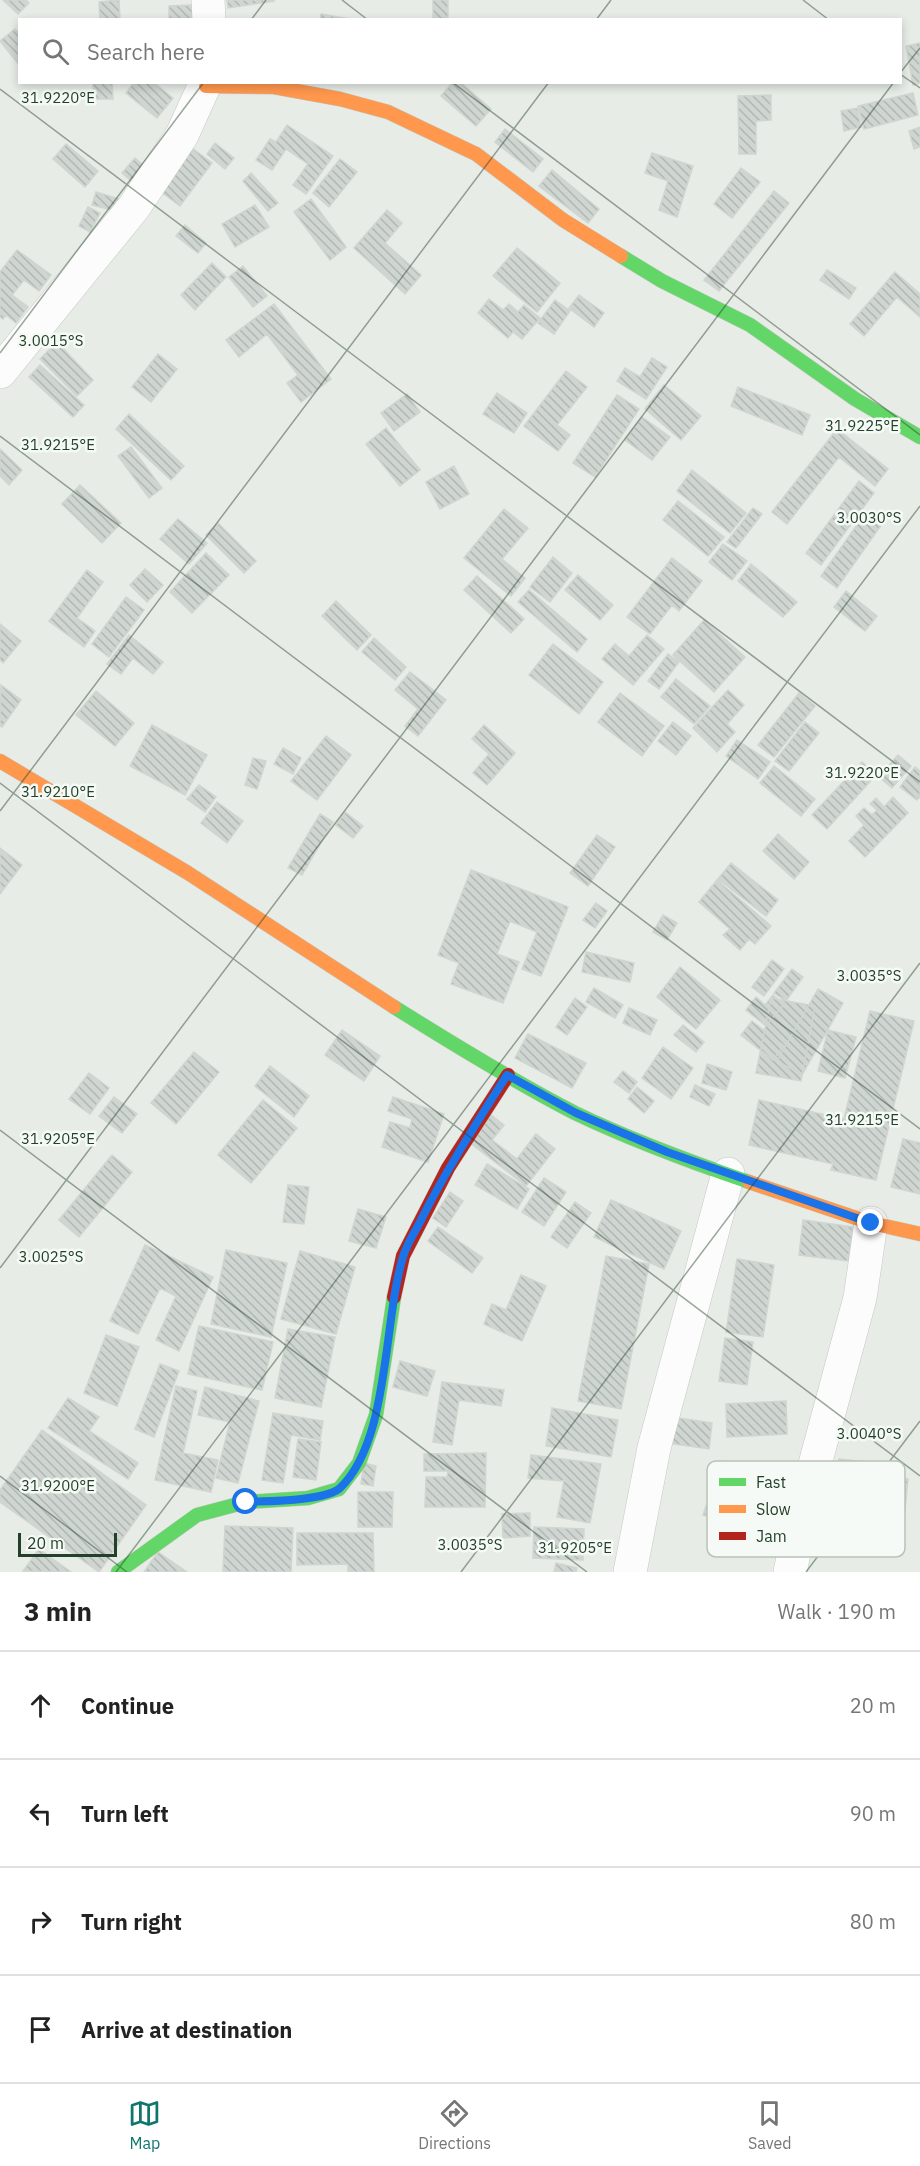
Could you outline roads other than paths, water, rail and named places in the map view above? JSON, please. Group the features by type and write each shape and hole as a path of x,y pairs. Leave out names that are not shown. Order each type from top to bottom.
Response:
{"street":[{"path":"208,0 209,18"},
{"path":"0,372 134,207 182,135 206,84 274,87 340,99 388,112 476,154 563,220 662,281 750,325 855,399 920,437"},
{"path":"0,761 188,873 452,1044 576,1113 667,1152 728,1174 871,1223 920,1234"},
{"path":"118,1572 197,1515 246,1502 308,1498 339,1490 359,1463 376,1415 391,1312 403,1256 448,1168 507,1075"},
{"path":"630,1572 654,1448 728,1174"},
{"path":"816,1461 860,1298 871,1223"},
{"path":"790,1572 793,1557"}]}
